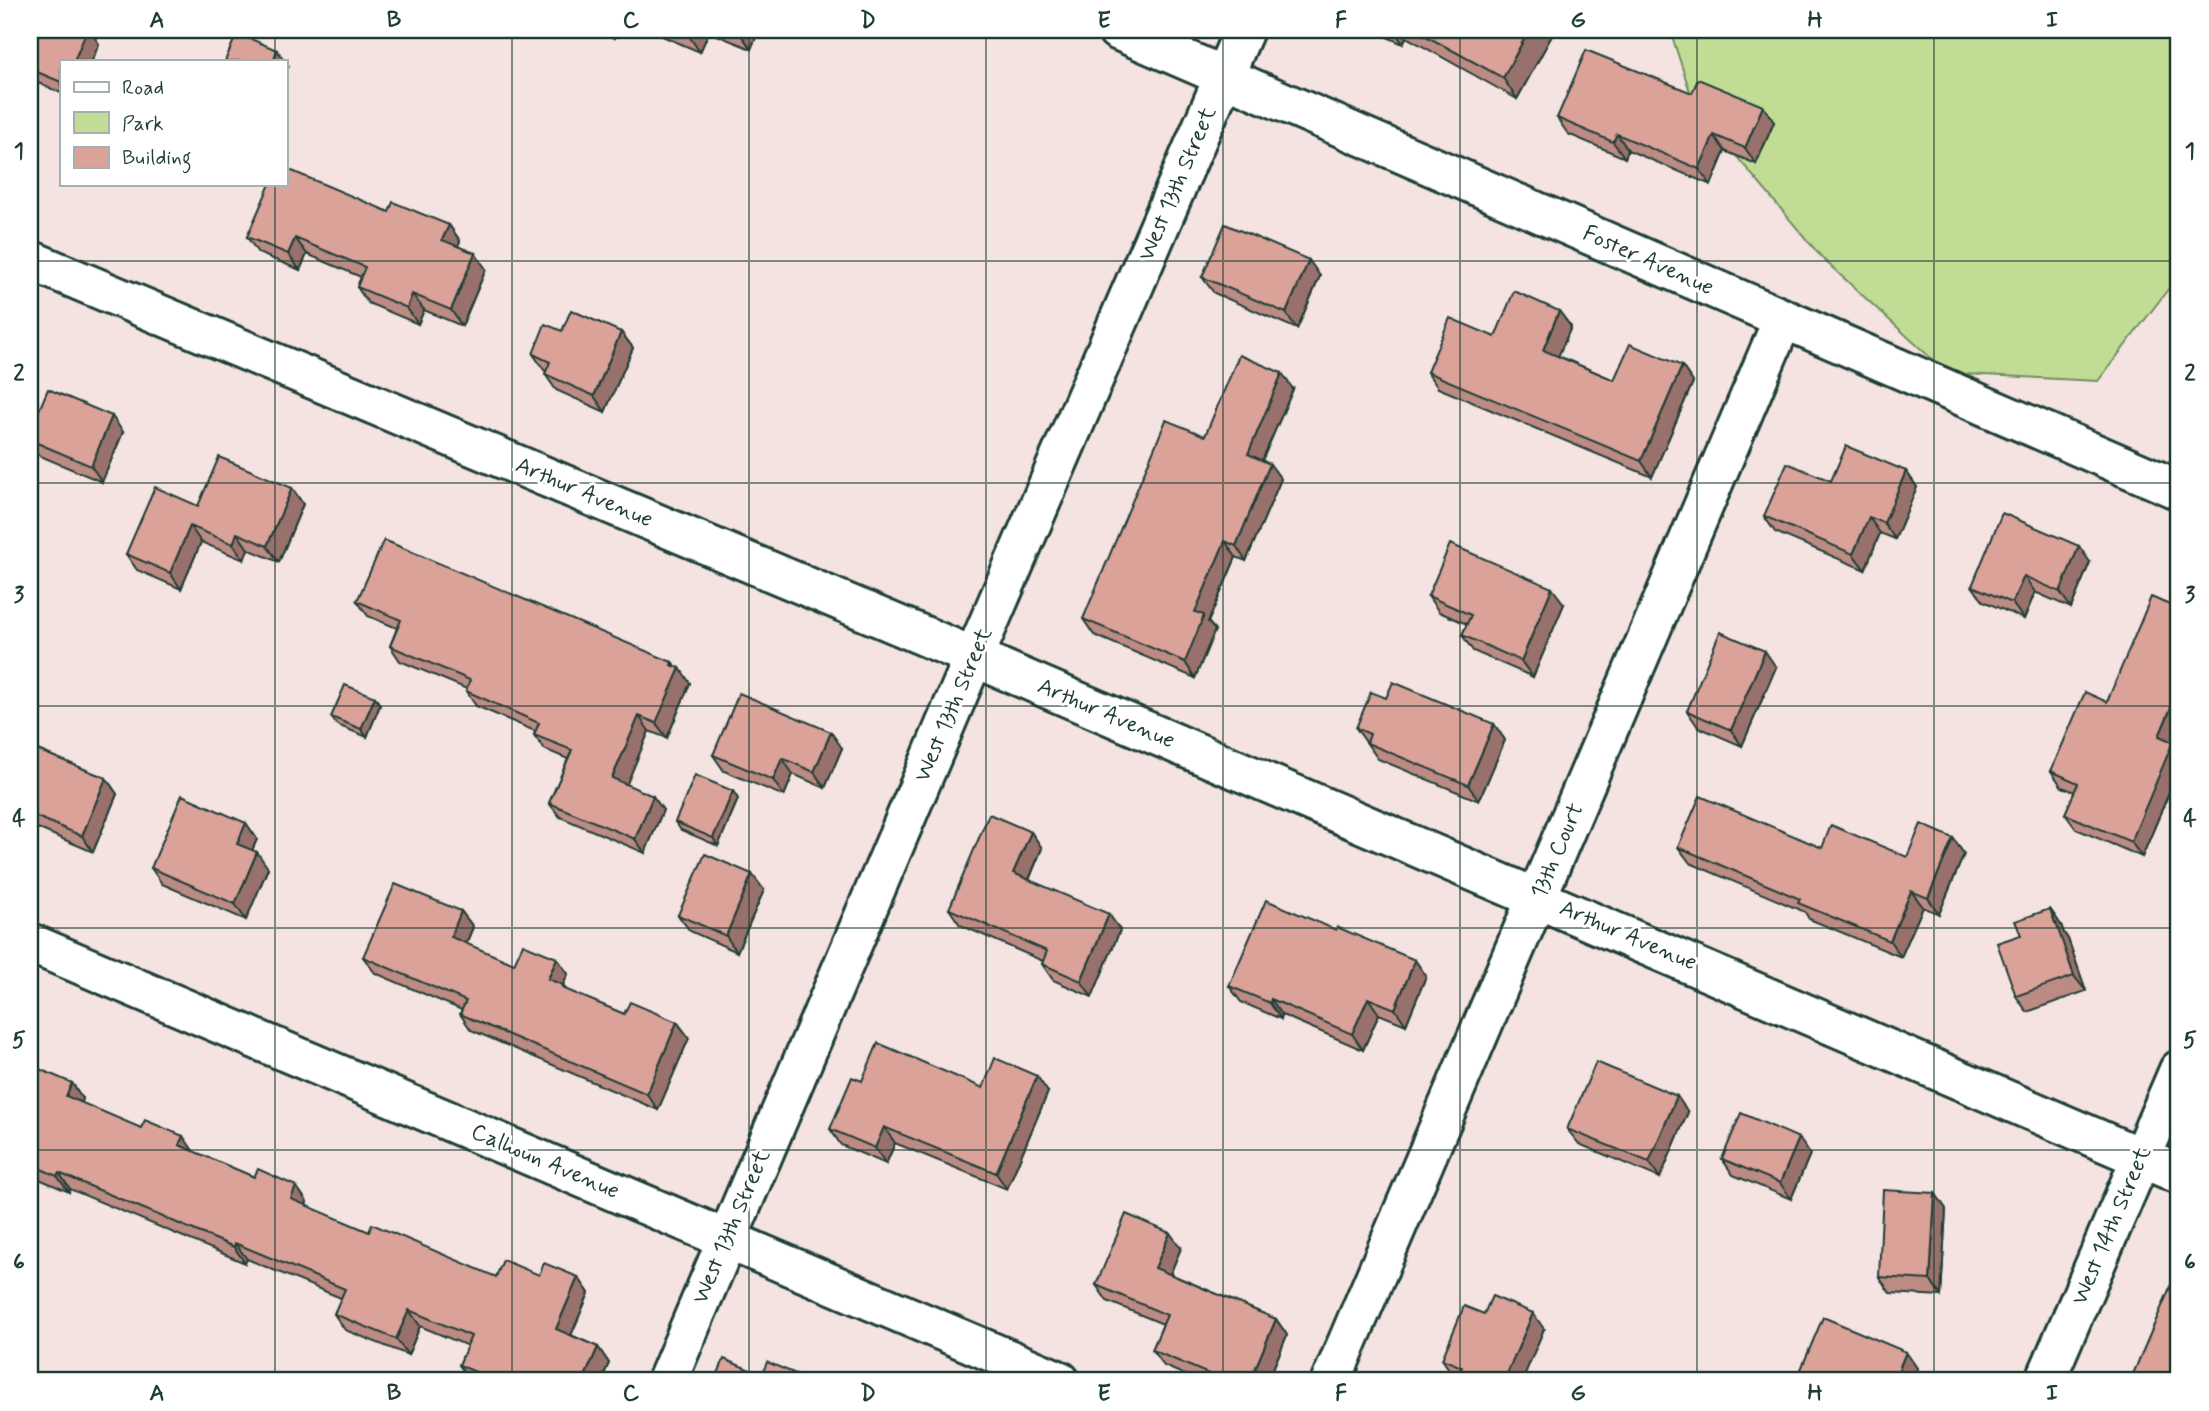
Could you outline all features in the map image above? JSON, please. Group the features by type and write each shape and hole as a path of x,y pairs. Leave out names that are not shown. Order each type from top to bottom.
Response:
{"street":[{"name":"Foster Avenue","path":"1117,30 2179,490"},
{"name":"West 13th Street","path":"667,1381 1244,30"},
{"name":"Arthur Avenue","path":"30,260 974,657 2179,1174"},
{"name":"13th Court","path":"1331,1381 1783,319"},
{"name":"Calhoun Avenue","path":"30,943 1060,1381"},
{"name":"West 14th Street","path":"2045,1381 2179,1070"}],"green space":[{"path":"1670,30 2172,30 2179,33 2179,275 2098,381 1964,374 1934,361 1823,259 1695,107"}],"building":[{"path":"30,30 87,30 74,60 60,60 60,82 30,69"},
{"path":"675,30 692,30 689,36"},
{"path":"1415,30 1529,30 1503,78"},
{"path":"237,33 277,50 273,60 225,60"},
{"path":"1586,50 1692,93 1698,79 1763,106 1745,148 1714,135 1699,169 1617,134 1613,142 1557,118"},
{"path":"287,169 389,212 393,202 449,225 442,240 475,253 451,310 412,294 407,308 357,287 365,267 295,238 288,254 247,237 269,186 287,186"},
{"path":"1225,224 1309,260 1286,313 1202,277"},
{"path":"1514,291 1559,311 1543,350 1614,380 1630,344 1682,366 1641,461 1427,372 1450,318 1495,337"},
{"path":"571,310 621,332 594,396 545,374 550,362 533,354 545,324 562,331"},
{"path":"1239,355 1282,373 1248,454 1270,464 1236,546 1225,541 1195,612 1204,615 1185,662 1083,619 1166,420 1205,436"},
{"path":"48,389 112,416 91,466 30,440 30,431"},
{"path":"1846,446 1906,471 1884,523 1869,517 1853,554 1764,516 1787,463 1831,481"},
{"path":"219,457 292,488 267,546 237,533 233,544 190,526 170,573 126,554 155,487 198,506"},
{"path":"2002,513 2079,546 2060,592 2024,576 2012,603 1972,586"},
{"path":"384,540 672,662 671,665 680,668 656,723 639,716 612,778 653,796 635,839 549,803 572,750 534,735 539,723 466,691 470,680 390,646 401,620 357,601"},
{"path":"1450,544 1552,588 1521,661 1462,635 1471,615 1428,596"},
{"path":"2151,597 2179,609 2179,689 2159,736 2173,742 2131,842 2065,814 2078,783 2051,771 2085,692 2107,702"},
{"path":"1720,632 1765,651 1731,730 1687,711"},
{"path":"1393,682 1494,724 1468,785 1367,743 1370,734 1356,728 1371,692 1386,698"},
{"path":"345,685 375,697 361,729 331,717"},
{"path":"739,693 831,732 814,772 782,758 773,780 713,755"},
{"path":"30,747 106,778 82,836 30,814"},
{"path":"695,775 733,791 713,838 675,822"},
{"path":"182,795 246,823 237,844 257,852 235,904 151,868"},
{"path":"1700,796 1822,848 1831,825 1907,857 1921,824 1953,838 1928,898 1911,891 1890,941 1798,903 1800,899 1678,847"},
{"path":"989,814 1031,832 1013,873 1109,914 1081,981 1042,964 1047,951 949,909"},
{"path":"705,854 752,874 726,936 678,915"},
{"path":"395,884 461,911 451,937 514,964 523,944 557,958 548,979 563,985 562,988 624,1014 630,1002 677,1022 647,1094 460,1014 466,1001 363,957"},
{"path":"1266,900 1415,960 1395,1009 1368,998 1352,1034 1271,999 1270,1003 1229,986"},
{"path":"2050,909 2074,976 2016,996 1997,943 2021,935 2015,921"},
{"path":"878,1043 983,1088 995,1058 1037,1076 996,1173 884,1127 875,1148 830,1129 852,1077 862,1081"},
{"path":"1596,1062 1677,1096 1649,1162 1567,1129"},
{"path":"32,1066 72,1083 66,1096 141,1128 145,1120 183,1136 179,1145 254,1177 258,1169 296,1186 291,1199 369,1232 372,1224 496,1277 503,1260 539,1275 544,1263 578,1277 556,1329 598,1347 583,1381 497,1381 459,1365 471,1336 409,1310 396,1339 334,1314 345,1289 235,1243 234,1247 59,1173 57,1176 30,1164"},
{"path":"1741,1113 1799,1138 1780,1183 1722,1159"},
{"path":"1883,1190 1935,1193 1930,1280 1879,1277"},
{"path":"1126,1214 1170,1233 1155,1268 1276,1319 1250,1381 1225,1381 1152,1350 1167,1315 1096,1285"},
{"path":"2177,1271 2179,1381 2130,1381"},
{"path":"1492,1296 1533,1313 1504,1381 1456,1381 1462,1367 1442,1359 1464,1306 1484,1314"},
{"path":"1823,1317 1906,1352 1894,1381 1815,1381 1799,1374"},
{"path":"724,1359 762,1375 767,1362 813,1381 715,1381"}]}
